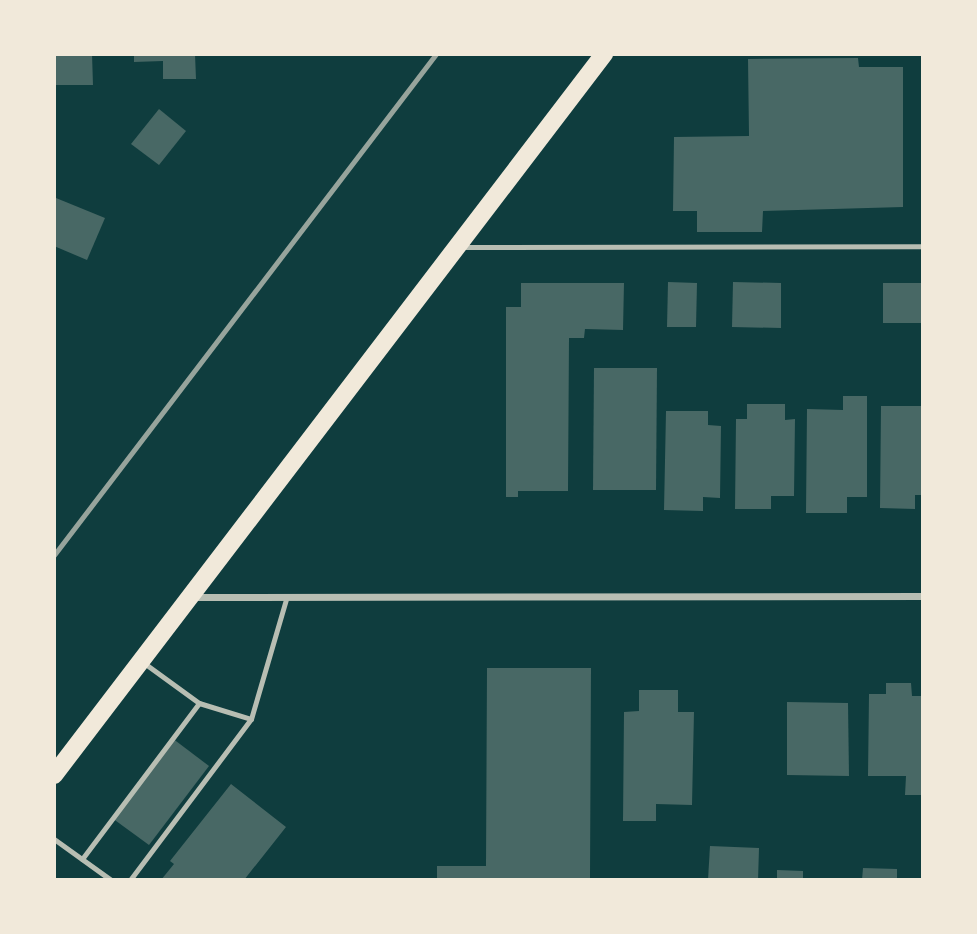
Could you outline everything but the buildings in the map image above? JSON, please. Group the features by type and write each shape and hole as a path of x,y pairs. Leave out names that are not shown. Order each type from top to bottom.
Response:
{"main road":[{"path":"54,775 604,54"}],"street":[{"path":"190,597 923,596"}],"lane":[{"path":"456,247 923,246"},
{"path":"130,880 251,719 286,596"},
{"path":"142,661 199,703 251,719"},
{"path":"82,859 199,703"},
{"path":"54,839 111,880"}],"railway":[{"path":"54,555 436,54"}]}
